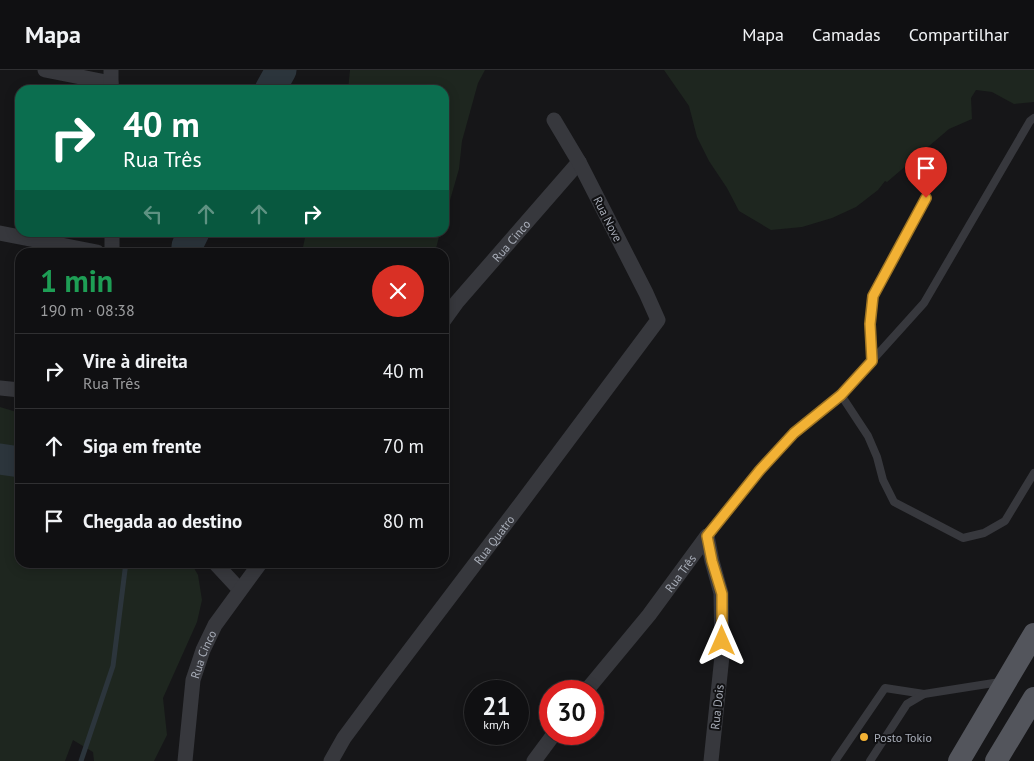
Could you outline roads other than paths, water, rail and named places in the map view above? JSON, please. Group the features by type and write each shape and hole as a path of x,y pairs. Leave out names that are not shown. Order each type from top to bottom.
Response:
{"main road":[{"path":"959,761 1034,634"},
{"path":"996,761 1034,698"}],"street":[{"path":"45,70 111,81"},
{"name":"Rua Nove","path":"554,120 579,162 658,320"},
{"name":"Rua Cinco","path":"449,313 579,162"},
{"path":"0,233 15,236"},
{"path":"20,237 77,248"},
{"name":"Rua Quatro","path":"331,761 344,738 372,700 658,320"},
{"path":"0,388 15,390"},
{"name":"Rua Três","path":"595,680 649,615 707,536"},
{"name":"Rua Dois","path":"707,536 722,594 722,656 711,761"},
{"path":"220,568 240,590"},
{"name":"Rua Cinco","path":"185,761 193,680 203,650 215,625 256,568"},
{"path":"534,761 546,745"}],"lane":[{"name":"Rua Três","path":"707,536 760,470 794,433 841,395 924,303 1030,121 1034,118"},
{"path":"872,361 870,324 873,296 926,198"},
{"path":"841,395 868,436 877,457 883,480 894,502 962,538 984,533 1005,521 1034,473"},
{"path":"835,761 885,688 924,694 1007,681"},
{"path":"870,761 907,704 924,694"}],"waterway":[{"path":"273,85 281,70"},
{"path":"187,248 192,237"},
{"path":"0,459 15,461"},
{"path":"81,761 113,666 125,568"}],"place":[{"name":"Posto Tokio","path":"864,737"}]}
